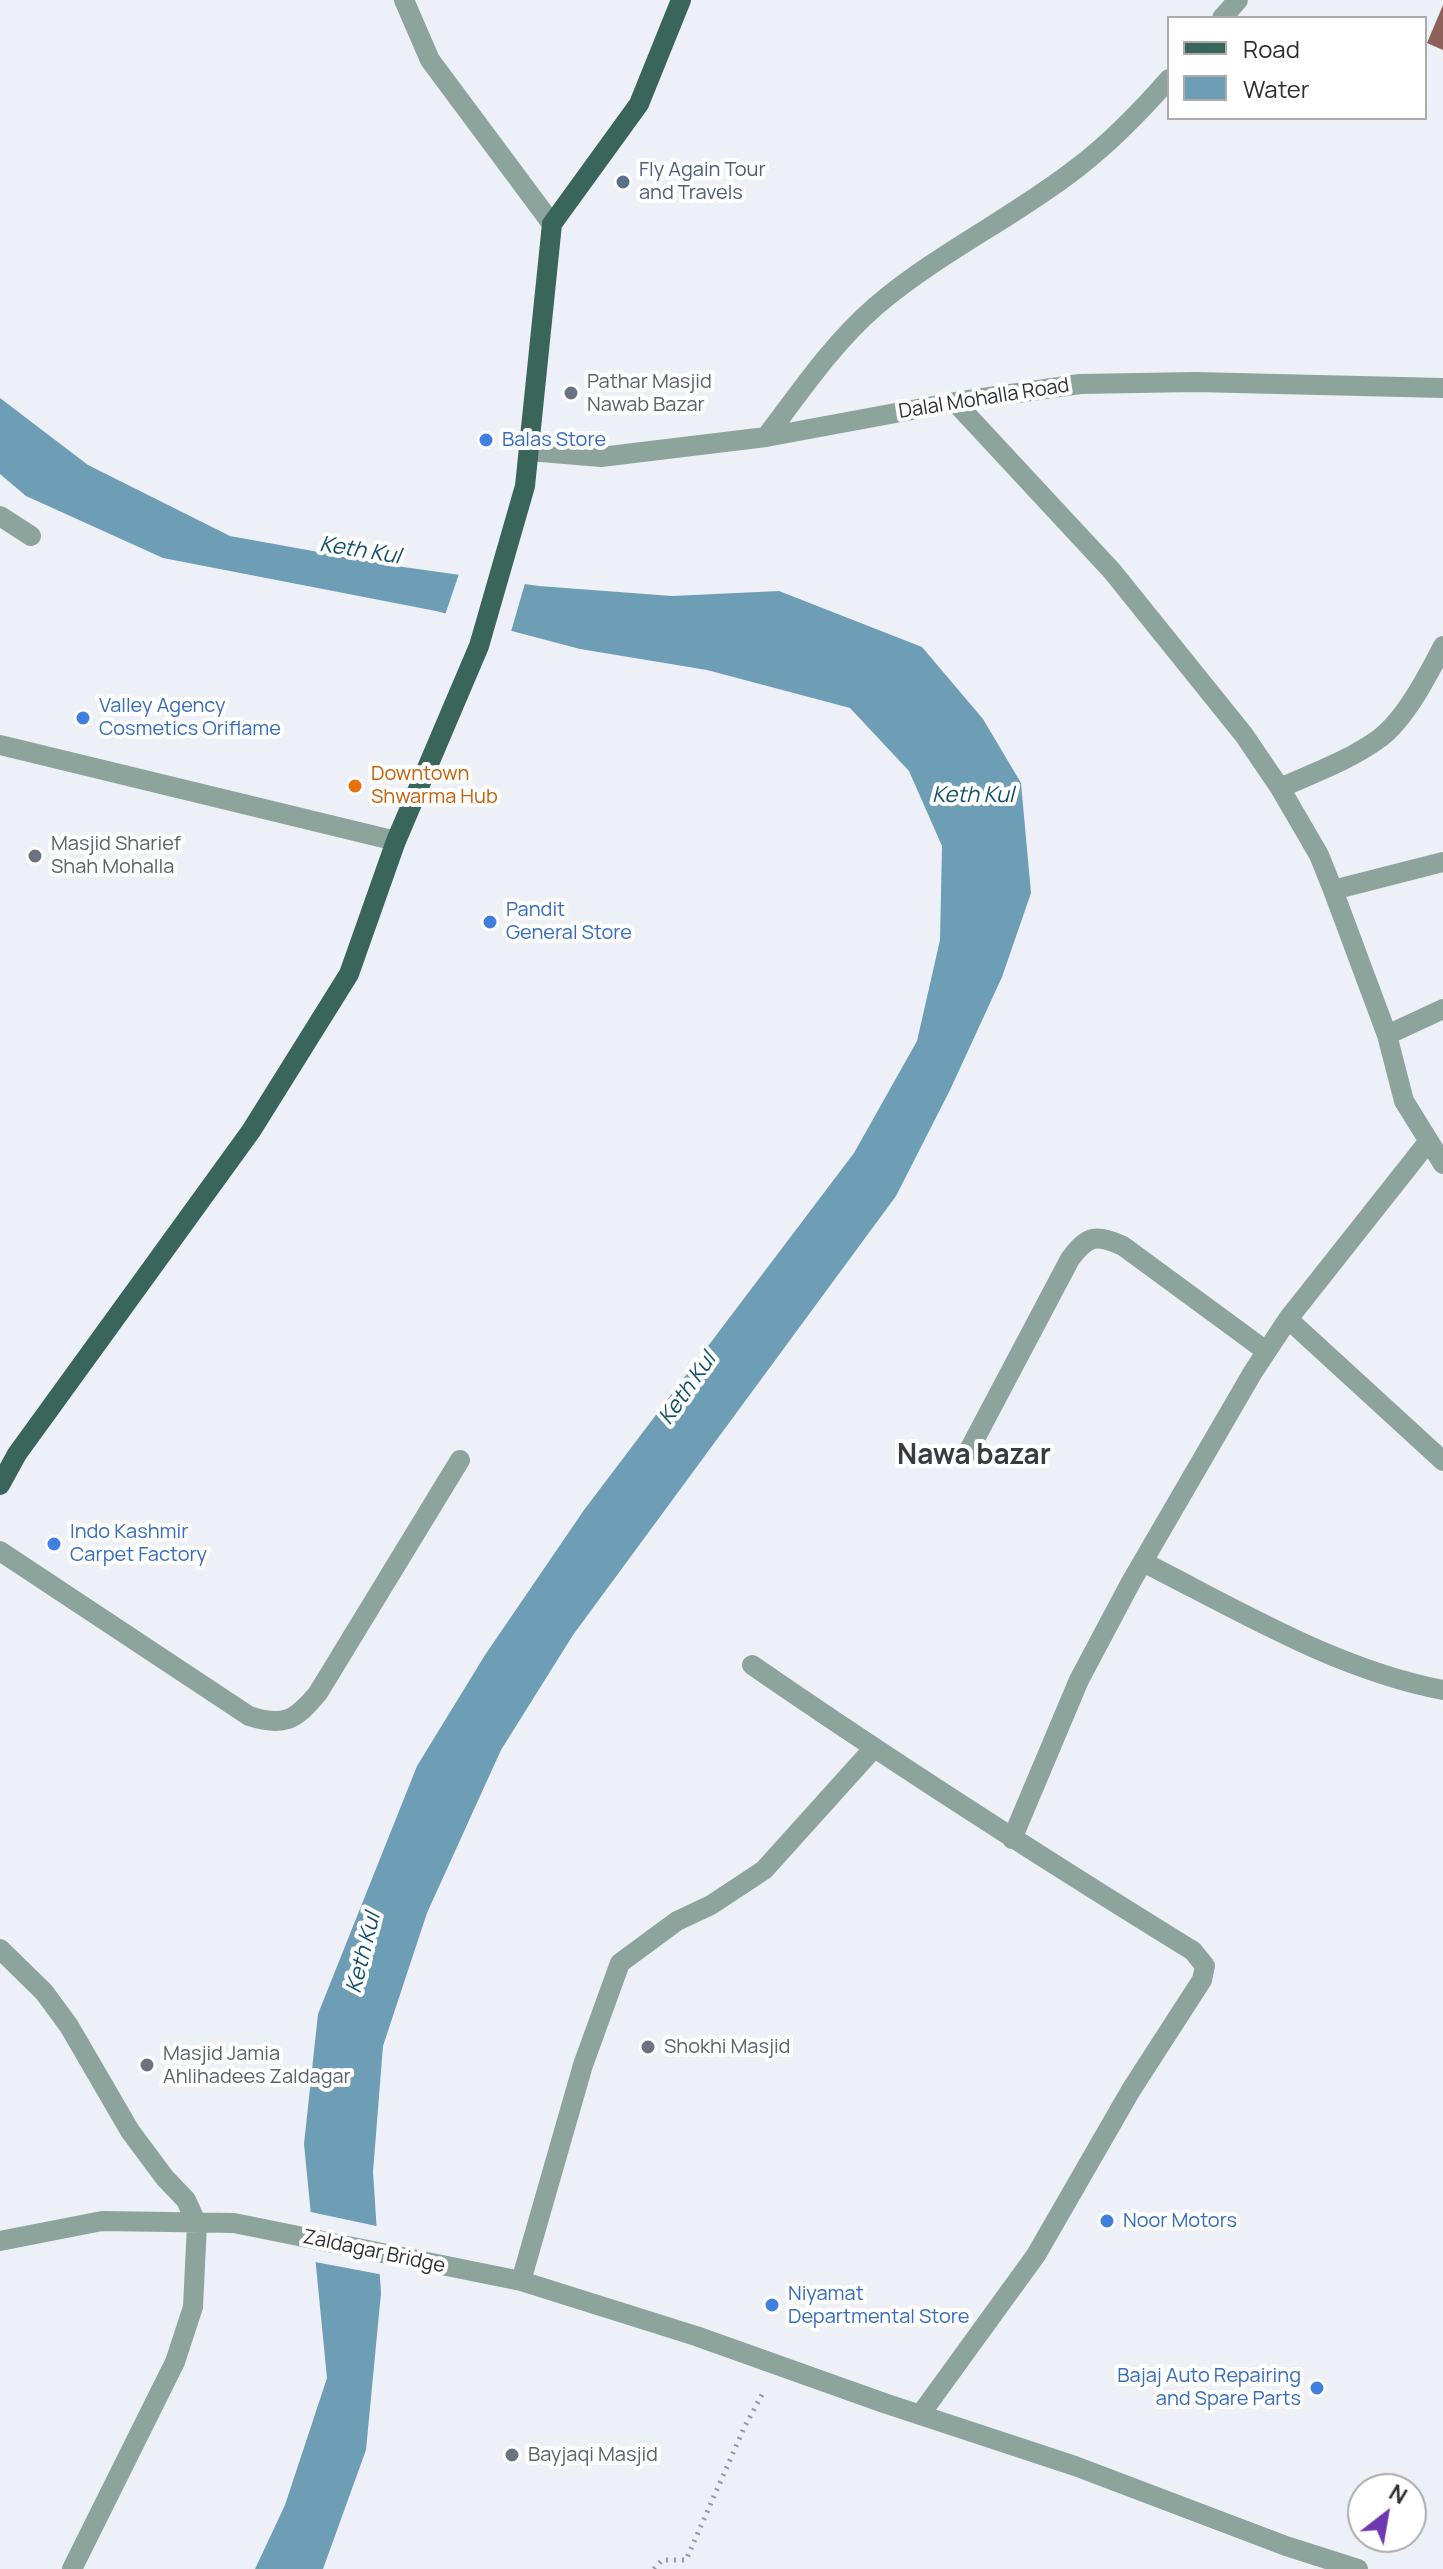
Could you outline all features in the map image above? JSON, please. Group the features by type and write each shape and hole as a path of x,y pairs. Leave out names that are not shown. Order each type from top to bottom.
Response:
{"main road":[{"path":"0,1485 17,1454 251,1131 349,974 396,841 479,646 525,486 552,224 639,104 681,0"}],"street":[{"path":"404,0 430,60 552,224"},
{"path":"1224,16 1238,0"},
{"path":"766,437 821,364 875,308 931,264 1076,169 1118,134 1167,81"},
{"name":"Dalal Mohalla Road","path":"529,451 601,457 766,437 955,402 1080,384 1195,382 1443,388"},
{"path":"955,402 1112,571 1244,735 1280,788 1319,855 1333,890 1387,1035 1404,1101 1443,1164"},
{"path":"0,516 31,536"},
{"path":"1280,788 1342,761 1382,736 1410,703 1443,646"},
{"path":"0,745 396,841"},
{"path":"1333,890 1443,862"},
{"path":"1387,1035 1443,1009"},
{"path":"1012,1839 1079,1680 1143,1562 1266,1351 1428,1142"},
{"path":"968,1452 1070,1259 1082,1242 1096,1237 1123,1246 1266,1351"},
{"path":"1288,1319 1443,1461"},
{"path":"0,1551 249,1716 272,1723 293,1718 318,1693 460,1460"},
{"path":"1143,1562 1356,1665 1443,1690"},
{"path":"752,1665 873,1749 1193,1951 1205,1966 1202,1980 1131,2090 1036,2255 920,2415"},
{"path":"521,2281 583,2065 620,1963 677,1921 711,1905 764,1870 873,1749"},
{"path":"0,1949 44,1992 69,2026 130,2131 165,2178 186,2200 197,2224 193,2307 175,2362 72,2569"},
{"name":"Zaldagar Bridge","path":"0,2241 102,2221 234,2223 521,2281 696,2336 1075,2466 1286,2546 1358,2569"}],"path":[{"path":"654,2569 662,2560 686,2560 744,2428 777,2365"}],"water":[{"name":"Keth Kul","path":"0,398 88,465 230,536 396,566 539,586 672,596 779,591 922,647 983,719 1021,783 1031,893 1002,977 950,1090 896,1196 573,1635 501,1750 427,1913 383,2046 373,2172 381,2293 366,2450 323,2569 255,2569 285,2505 327,2378 304,2144 318,2014 417,1766 485,1655 584,1510 854,1153 917,1041 940,940 942,846 909,771 850,708 707,670 580,649 436,611 163,558 26,496 0,474"}],"pier":[{"path":"460,571 526,580 510,635 444,618"},
{"path":"306,2211 381,2227 384,2275 310,2261"}],"building":[{"path":"1443,5 1443,50 1427,43"}],"place":[{"name":"Fly Again Tour and Travels","path":"623,182"},
{"name":"Pathar Masjid Nawab Bazar","path":"571,393"},
{"name":"Balas Store","path":"486,440"},
{"name":"Valley Agency Cosmetics Oriflame","path":"83,718"},
{"name":"Downtown Shwarma Hub","path":"355,786"},
{"name":"Masjid Sharief Shah Mohalla","path":"35,856"},
{"name":"Pandit General Store","path":"490,922"},
{"name":"Indo Kashmir Carpet Factory","path":"54,1544"},
{"name":"Shokhi Masjid","path":"648,2047"},
{"name":"Masjid Jamia Ahlihadees Zaldagar","path":"147,2065"},
{"name":"Noor Motors","path":"1107,2221"},
{"name":"Niyamat Departmental Store","path":"772,2305"},
{"name":"Bajaj Auto Repairing and Spare Parts","path":"1317,2388"},
{"name":"Bayjaqi Masjid","path":"512,2455"}],"district":[{"name":"Nawa bazar","path":"974,1456"}]}
